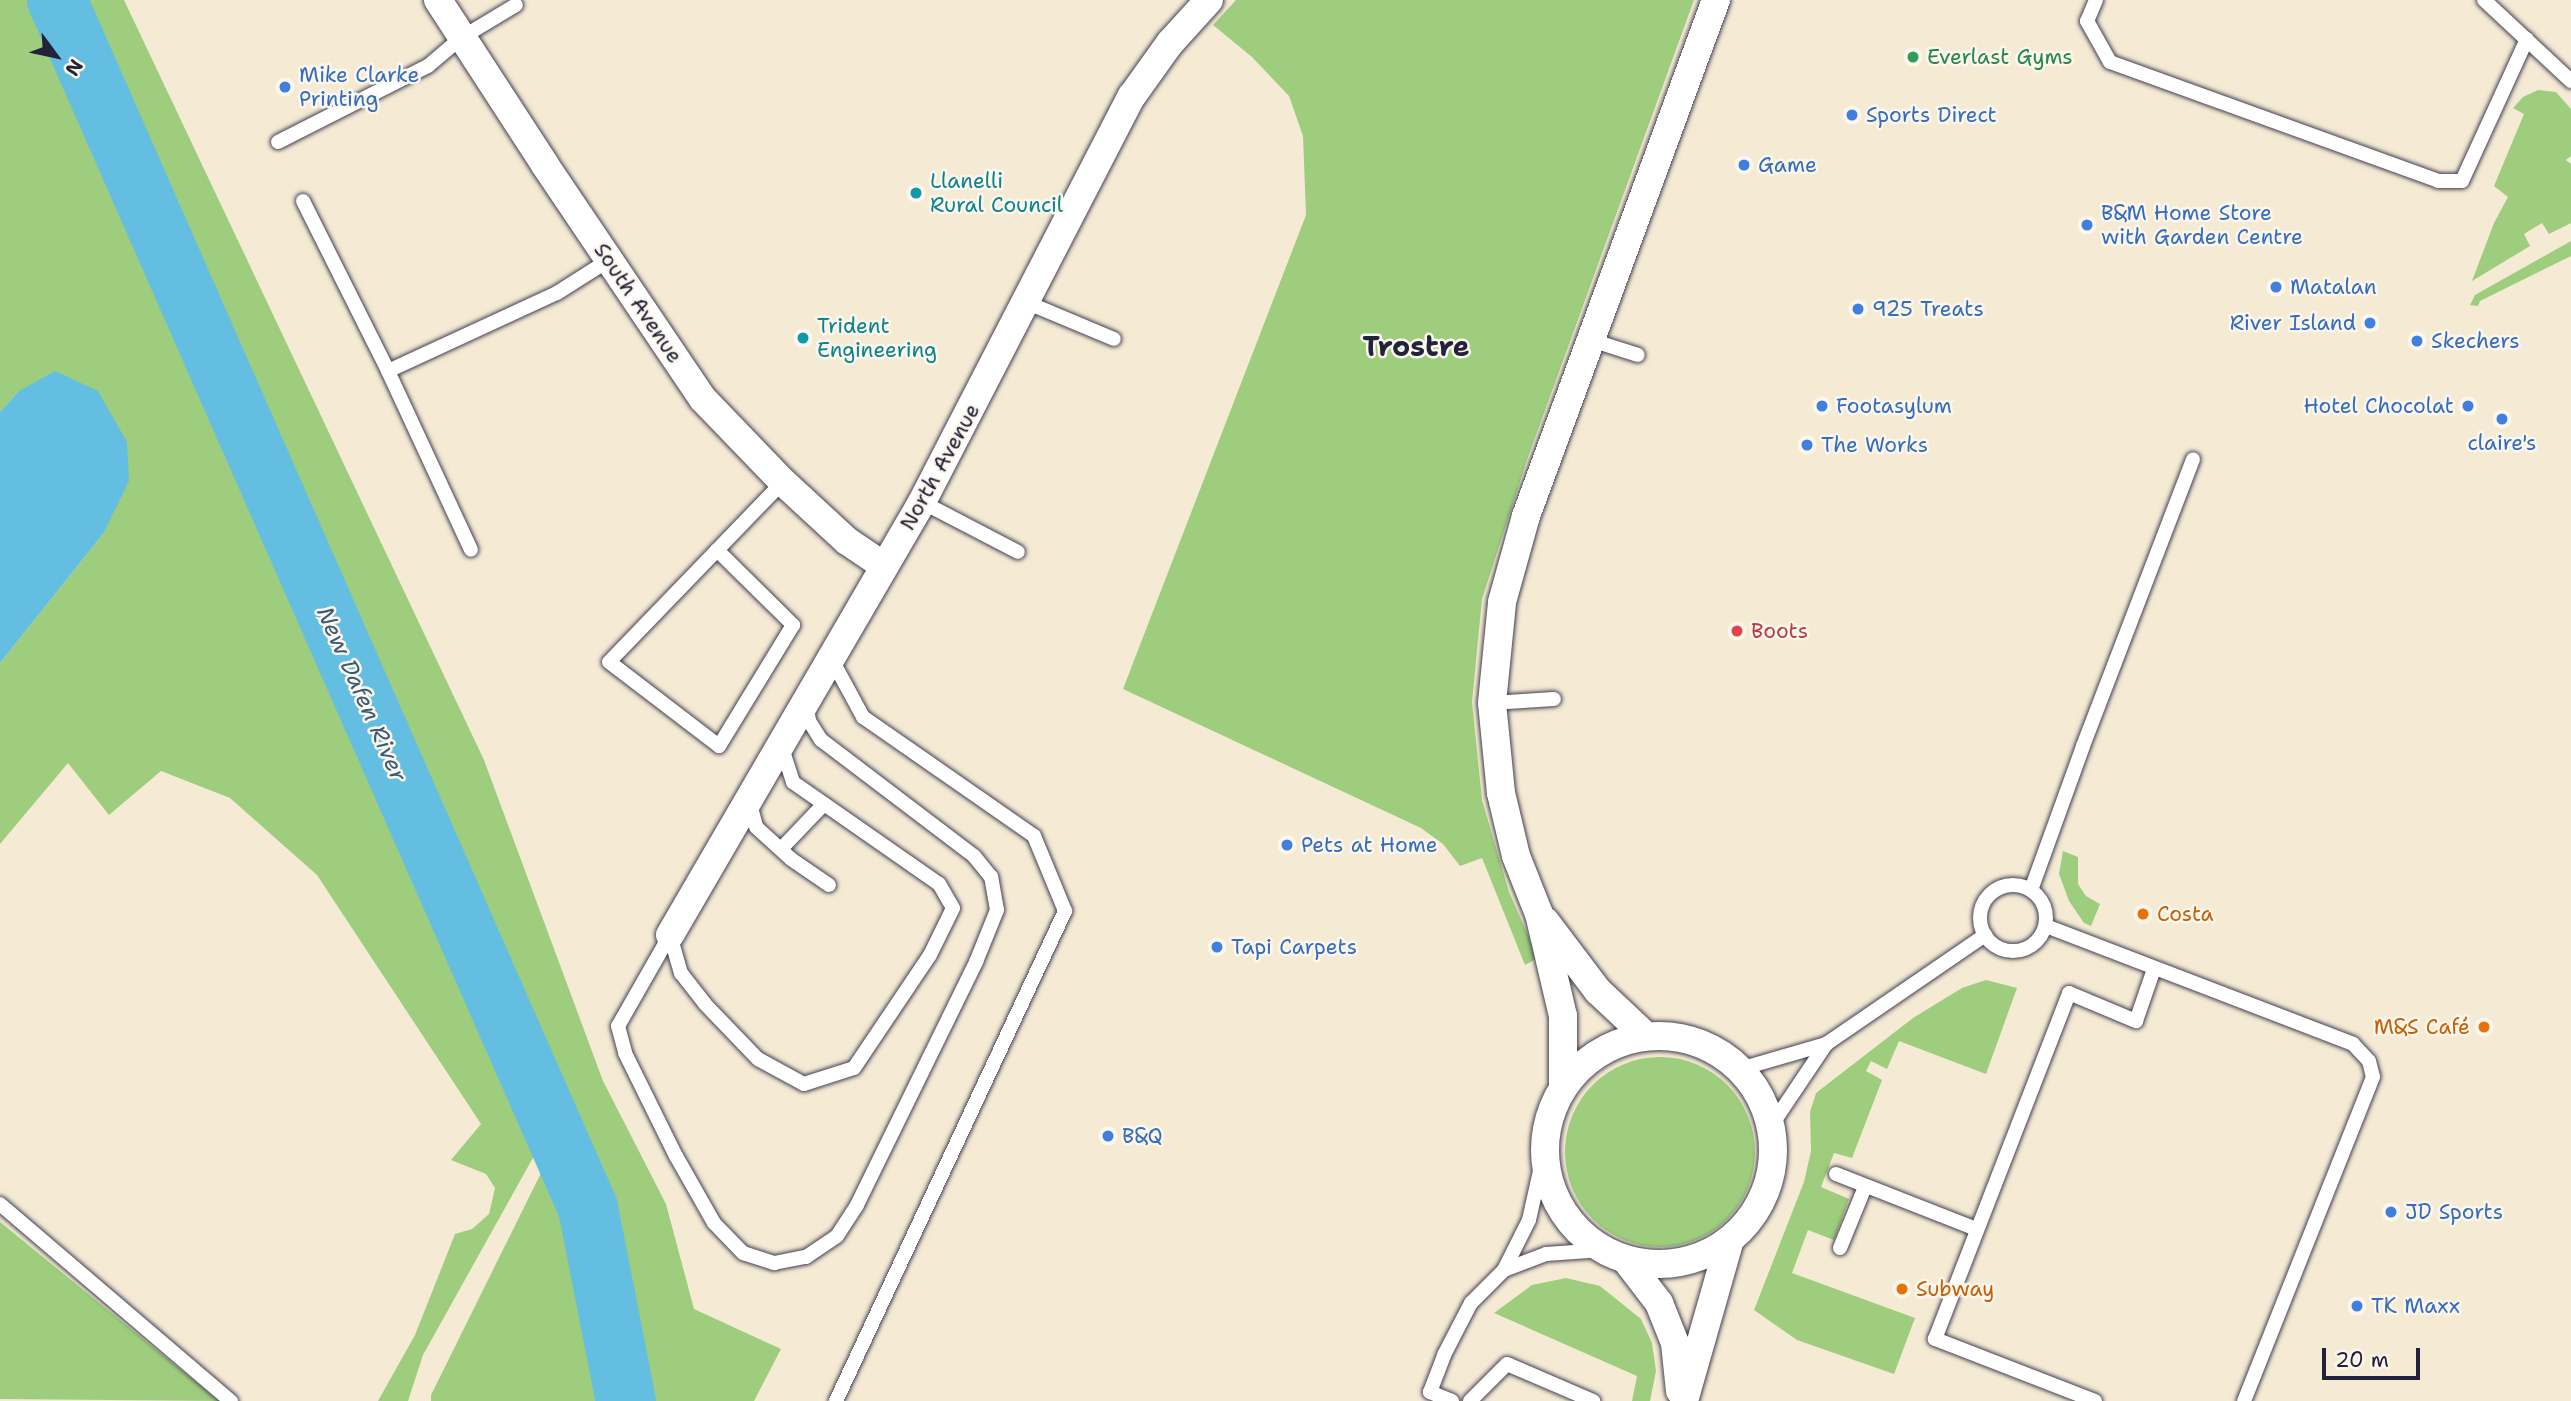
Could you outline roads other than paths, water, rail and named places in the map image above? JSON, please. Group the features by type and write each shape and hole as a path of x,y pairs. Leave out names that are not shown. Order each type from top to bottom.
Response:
{"street":[{"name":"South Avenue","path":"438,0 703,400 783,482 847,541 884,566"},
{"name":"North Avenue","path":"670,935 922,502 1028,303 1132,96 1170,43 1209,0"},
{"path":"1563,1088 1563,1016 1539,914 1516,856 1501,793 1492,703 1502,602 1526,516 1716,0"},
{"path":"1539,914 1598,991 1646,1036"},
{"path":"1614,1255 1651,1264 1677,1263 1705,1255 1730,1239 1751,1218 1766,1190 1773,1158 1771,1126 1760,1096 1740,1069 1712,1048 1681,1037 1646,1036 1613,1045 1594,1056 1585,1062 1563,1088 1549,1119 1545,1153 1550,1186 1566,1216 1582,1235 1614,1255 1659,1303 1675,1343 1682,1401"},
{"path":"1682,1401 1730,1239"}],"lane":[{"path":"2096,0 2087,21 2110,62 2438,181 2462,181 2528,39"},
{"path":"2484,0 2571,81"},
{"path":"278,142 428,66 461,38 516,5"},
{"path":"303,201 388,371 471,550"},
{"path":"388,371 557,293 609,260"},
{"path":"1028,303 1114,339"},
{"path":"1591,340 1638,355"},
{"path":"2031,890 2082,746 2193,459"},
{"path":"717,550 793,625 719,746 609,662 717,550 783,482"},
{"path":"922,502 1018,552"},
{"path":"831,658 863,717 1034,836 1065,911 836,1401"},
{"path":"1492,703 1554,699"},
{"path":"670,935 618,1026 625,1053 713,1223 743,1253 774,1263 806,1257 838,1236 875,1169 975,962 996,910 991,877 974,856 821,740 809,721 806,702"},
{"path":"670,935 681,974 705,1004 758,1059 804,1084 853,1068 930,955 953,908 939,884 793,782 781,746"},
{"path":"749,800 756,827 829,885"},
{"path":"781,849 824,804"},
{"path":"2010,885 2031,890 2044,905 2046,926 2042,936 2024,950 2002,949 1985,935 1981,914 1990,894 2010,885"},
{"path":"2046,926 2154,970 2353,1044 2369,1061 2373,1077 2244,1401"},
{"path":"1740,1069 1826,1044 1985,935"},
{"path":"2095,1401 1935,1339 2069,993 2136,1021 2154,970"},
{"path":"1771,1126 1826,1044"},
{"path":"1452,1401 1430,1392 1444,1355 1471,1303 1504,1270 1529,1220 1545,1153"},
{"path":"1836,1174 1976,1229"},
{"path":"1840,1248 1865,1187"},
{"path":"0,1204 231,1401"},
{"path":"1504,1270 1546,1254 1614,1255"},
{"path":"1470,1401 1507,1364 1593,1401"}],"water":[{"path":"55,371 98,391 127,442 129,481 103,534 0,663 0,412 19,391"}],"waterway":[{"name":"New Dafen River","path":"57,0 588,1208 626,1401"}],"place":[{"name":"Everlast Gyms","path":"1913,57"},
{"name":"Mike Clarke Printing","path":"285,87"},
{"name":"Sports Direct","path":"1852,115"},
{"name":"Game","path":"1744,165"},
{"name":"Llanelli Rural Council","path":"916,193"},
{"name":"B&M Home Store with Garden Centre","path":"2087,225"},
{"name":"Matalan","path":"2276,287"},
{"name":"925 Treats","path":"1858,309"},
{"name":"River Island","path":"2370,323"},
{"name":"Trident Engineering","path":"803,338"},
{"name":"Skechers","path":"2417,341"},
{"name":"Footasylum","path":"1822,406"},
{"name":"Hotel Chocolat","path":"2468,406"},
{"name":"claire's","path":"2502,419"},
{"name":"The Works","path":"1807,445"},
{"name":"Boots","path":"1737,631"},
{"name":"Pets at Home","path":"1287,845"},
{"name":"Costa","path":"2143,914"},
{"name":"Tapi Carpets","path":"1217,947"},
{"name":"M&S Café","path":"2484,1027"},
{"name":"B&Q","path":"1108,1136"},
{"name":"JD Sports","path":"2391,1212"},
{"name":"Subway","path":"1902,1289"},
{"name":"TK Maxx","path":"2357,1306"}],"district":[{"name":"Trostre","path":"1416,346"}]}
